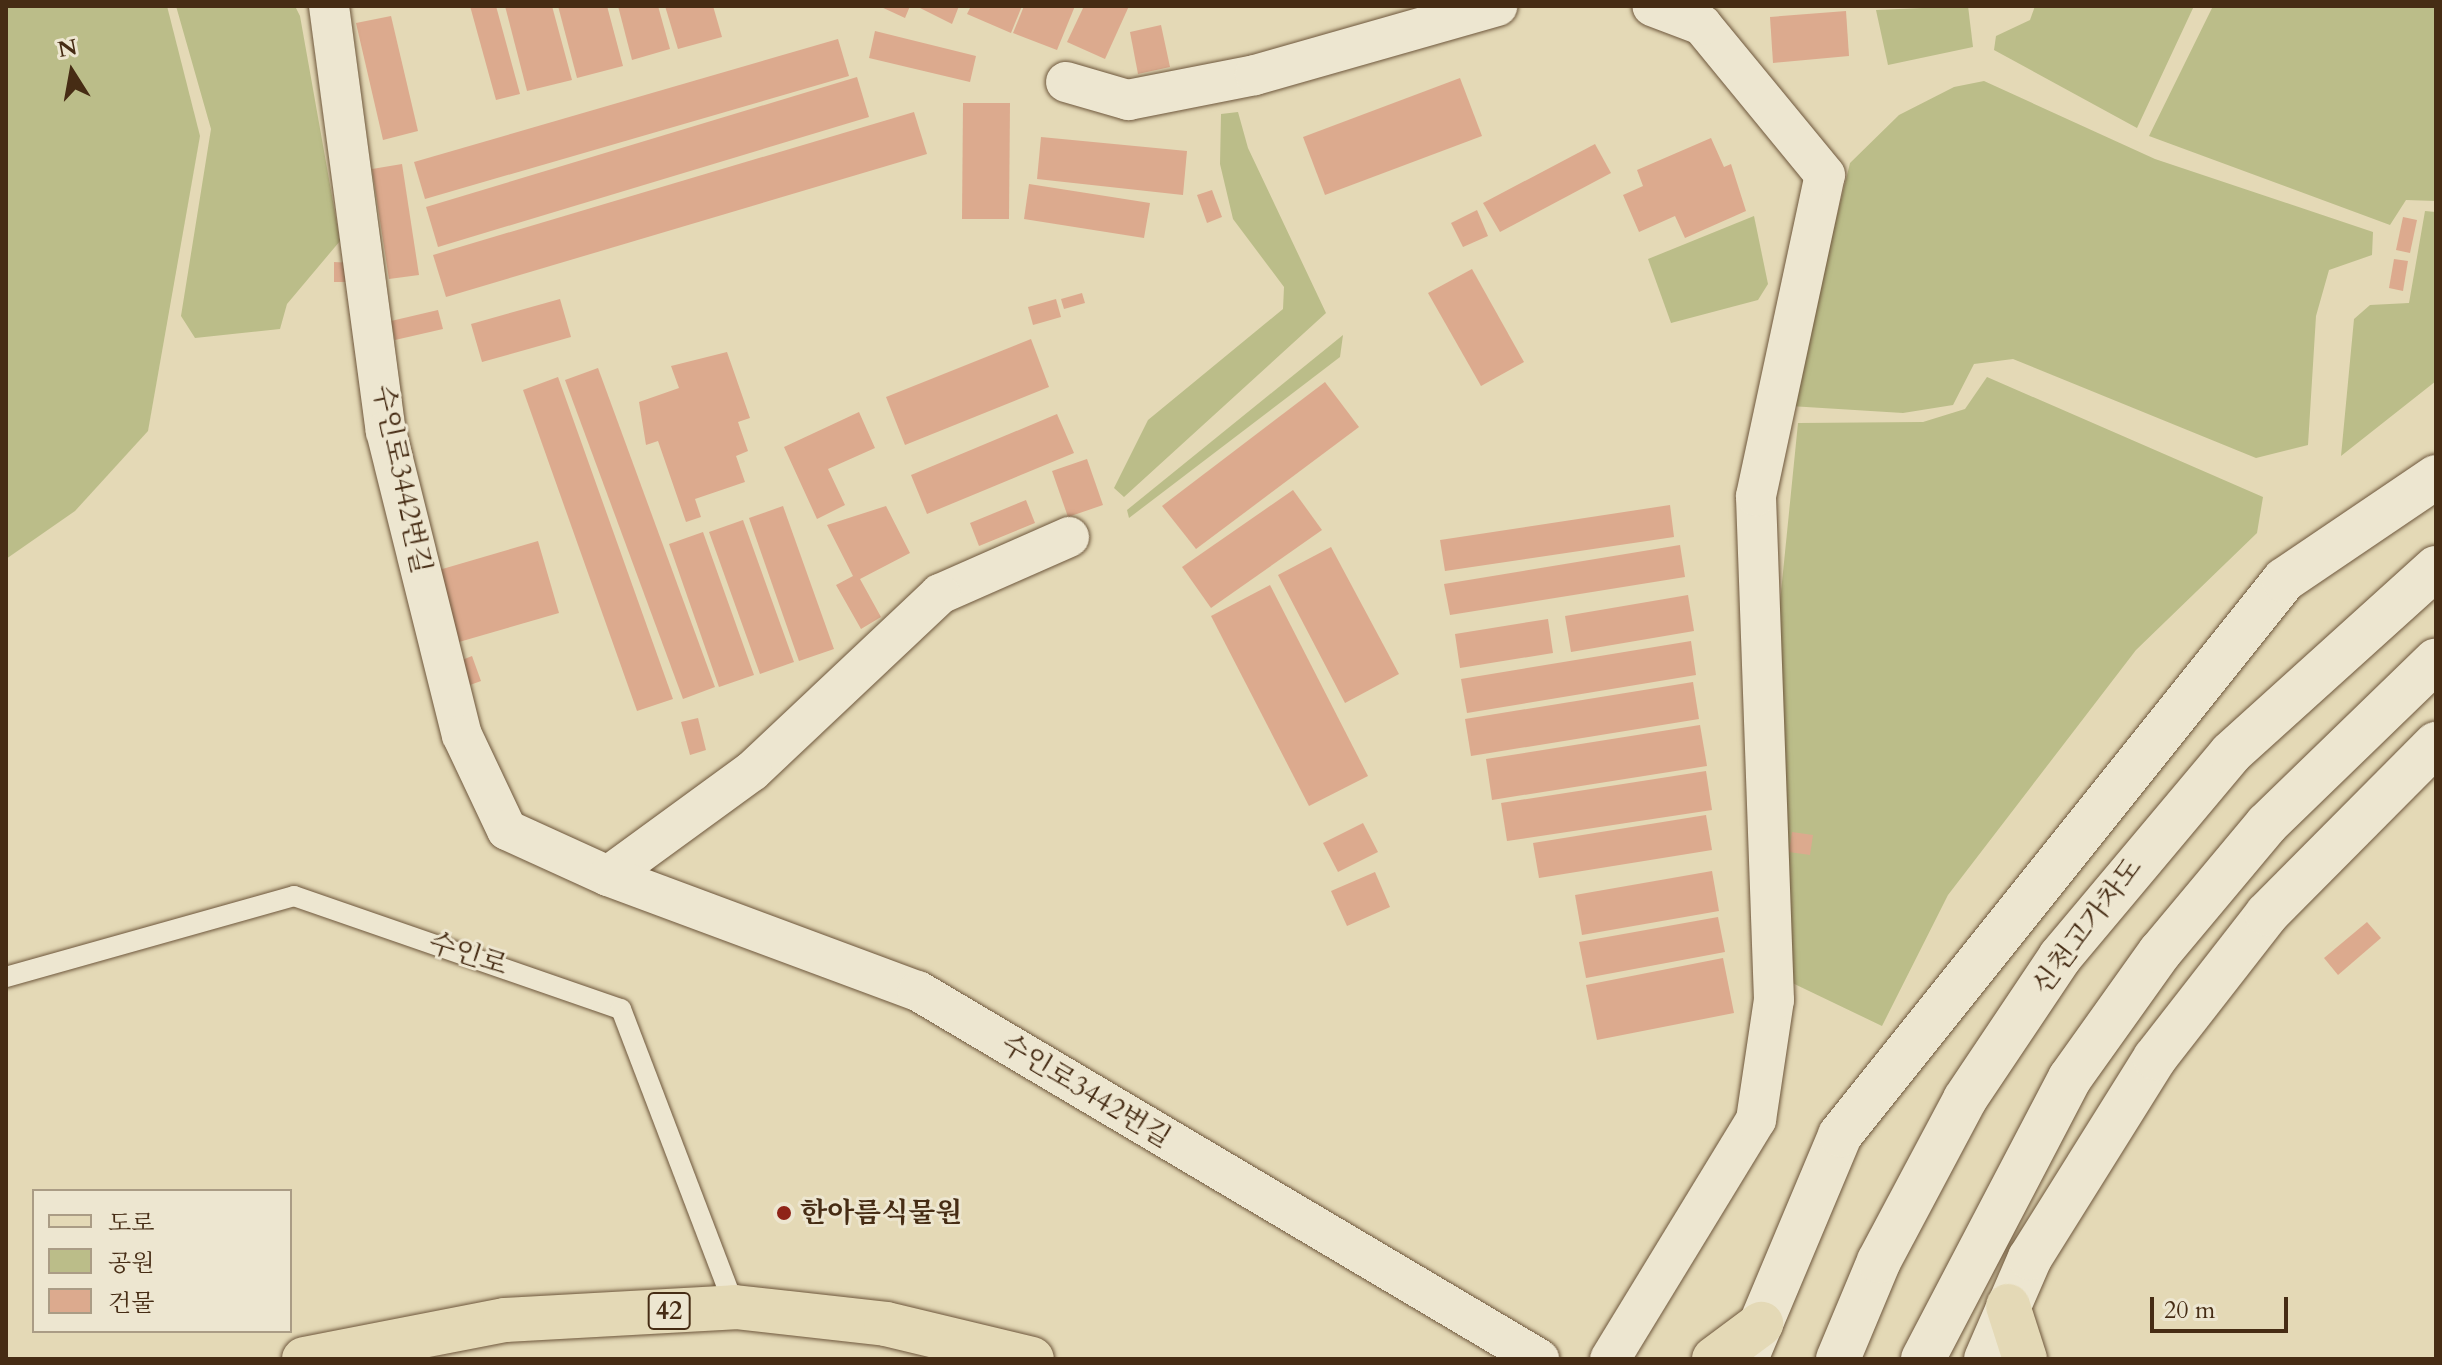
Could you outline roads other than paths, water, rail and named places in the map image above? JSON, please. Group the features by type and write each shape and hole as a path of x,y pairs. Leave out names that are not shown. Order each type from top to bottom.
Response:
{"main road":[{"path":"1714,1359 1754,1342 1840,1135 2284,580 2436,477"},
{"name":"신천고가차도","path":"1838,1359 1879,1261 1965,1099 2060,957 2231,753 2436,568"},
{"path":"1923,1359 2070,1078 2160,952 2267,824 2436,660"},
{"path":"1986,1359 2008,1306 2079,1173 2155,1058 2267,914 2436,744"},
{"path":"2008,1306 2025,1359"},
{"name":"42","path":"304,1359 505,1320 735,1307 886,1324 1032,1359"}],"street":[{"name":"수인로3442번길","path":"329,6 386,431 462,735 507,830 608,876 918,991 1539,1359"},
{"path":"1066,82 1128,100 1255,75 1497,6"},
{"path":"1610,1359 1756,1120 1774,1000 1756,496 1825,175 1702,25 1652,6"},
{"path":"608,876 752,771 940,594 1069,537"}],"lane":[{"name":"수인로","path":"6,977 294,896 621,1009 735,1307"}],"place":[{"name":"한아름식물원","path":"784,1213"}]}
